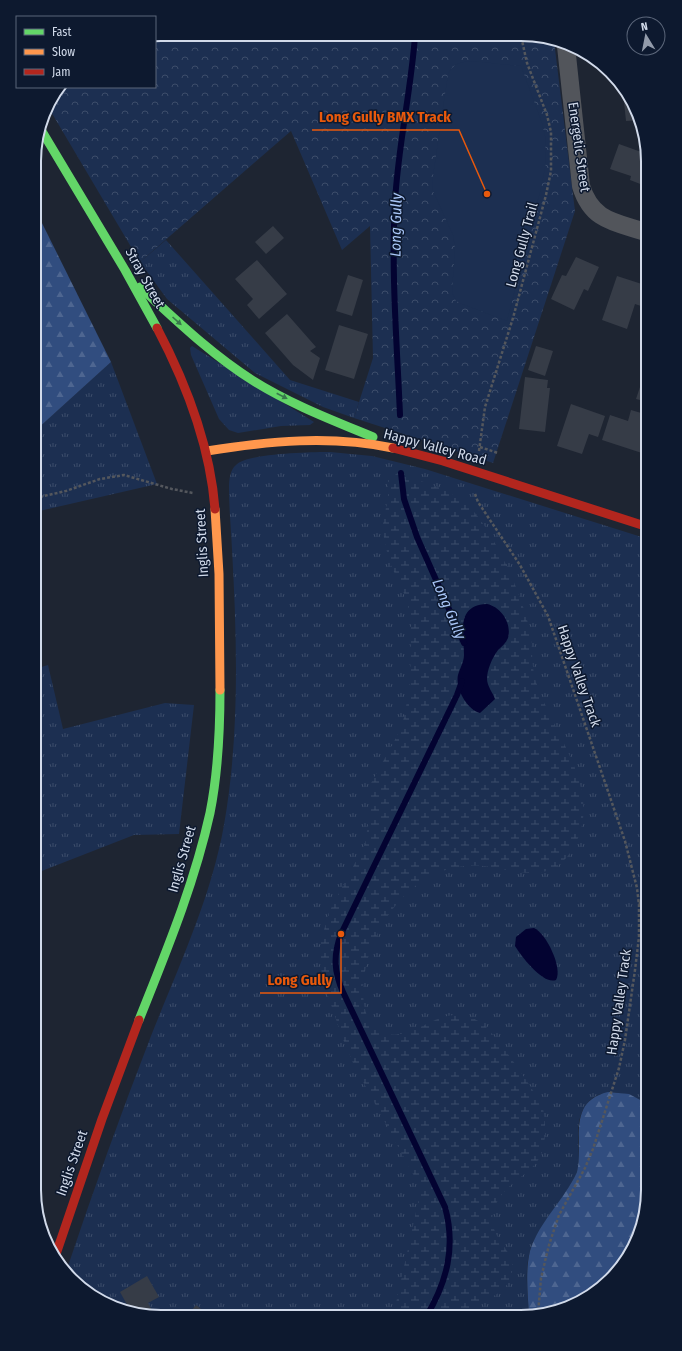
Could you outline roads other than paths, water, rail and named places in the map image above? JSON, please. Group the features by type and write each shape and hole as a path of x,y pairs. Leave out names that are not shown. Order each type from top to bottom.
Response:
{"main road":[{"name":"Stray Street","path":"44,134 128,275 152,320 187,392 207,451"},
{"path":"128,275 204,344 253,380 306,408 401,450"},
{"name":"Happy Valley Road","path":"207,451 271,442 307,440 360,442 401,450 476,472 641,525"},
{"name":"Inglis Street","path":"57,1250 114,1085 186,899 200,854 210,809 216,770 220,683 219,590 213,495 207,451"}],"street":[{"name":"Energetic Street","path":"566,50 582,186 588,203 592,210 606,219 641,231"}],"waterway":[{"name":"Long Gully","path":"400,415 395,308 395,202 415,41"},
{"name":"Long Gully","path":"401,473 404,499 417,537 464,643"},
{"name":"Long Gully","path":"430,1310 439,1291 448,1264 450,1236 445,1207 343,992 336,970 336,956 341,934 457,695 462,681"}],"place":[{"name":"Long Gully BMX Track","path":"487,194"},
{"name":"Long Gully","path":"341,934"}]}
